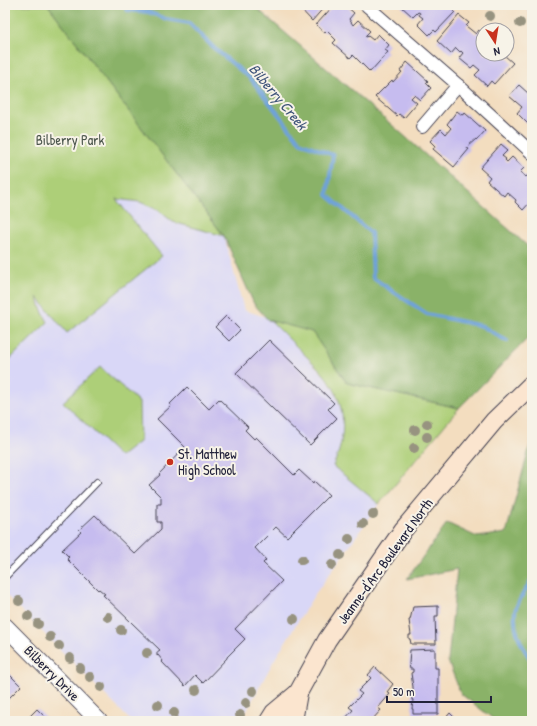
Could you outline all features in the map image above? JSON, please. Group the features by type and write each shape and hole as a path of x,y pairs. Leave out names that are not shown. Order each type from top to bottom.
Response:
{"main road":[{"name":"Jeanne-d'Arc Boulevard North","path":"293,721 298,693 327,640 403,530 494,421 532,384"},
{"name":"Jeanne-d'Arc Boulevard North","path":"269,721 274,713 298,693"}],"street":[{"path":"366,5 458,85 532,153"},
{"path":"422,128 458,85"},
{"name":"Bilberry Drive","path":"5,626 100,721"}],"lane":[{"path":"5,577 97,482"}],"shaded area":[{"name":"St. Matthew High School","path":"111,198 121,198 140,202 158,210 173,222 224,236 244,310 268,318 326,377 334,390 342,411 343,430 342,444 333,466 379,504 313,597 273,662 241,721 131,721 5,594 5,364 47,322 37,295"}],"green space":[{"name":"Bilberry Park","path":"5,5 48,5 224,236 173,222 158,210 140,202 116,199 162,256 67,333 37,297 48,322 5,364"},
{"path":"48,5 253,5 400,132 532,250 532,334 459,408 347,383 312,332 268,320 254,304 224,236"},
{"path":"268,318 312,332 347,383 459,408 379,504 333,466 341,444 343,420 338,398 333,387 319,368"},
{"path":"100,367 139,402 140,441 120,457 63,402"},
{"path":"532,438 532,721 496,721 461,694 448,661 457,569 407,579 447,523 477,537 506,533"}],"building":[{"path":"297,5 326,5 312,21"},
{"path":"334,5 337,7 340,5 345,5 354,13 349,19 353,25 358,20 370,31 365,36 368,36 373,40 378,34 389,45 385,50 388,52 370,72 353,55 350,58 333,43 336,40 327,31 325,33 316,25"},
{"path":"447,5 455,12 436,32 434,30 429,35 418,24 423,18 419,15 420,13 418,12 413,17 401,6"},
{"path":"522,5 532,5 532,11 530,13"},
{"path":"459,15 469,23 466,26 475,33 475,62 513,63 494,84 491,81 487,86 475,75 480,70 474,65 471,68 459,58 463,53 461,51 460,52 456,48 451,54 437,41"},
{"path":"407,62 428,81 426,83 431,88 420,100 414,95 411,98 417,103 404,118 399,114 397,116 375,97 392,80 393,82 402,72 400,71"},
{"path":"519,85 529,94 532,91 532,120 528,124 517,113 522,107 509,96"},
{"path":"457,111 462,115 465,113 485,131 477,140 476,139 468,146 467,148 469,149 454,167 433,149 435,146 430,141 441,129 446,134 451,128 447,124"},
{"path":"501,144 508,150 502,156 507,162 512,157 524,168 520,172 526,177 532,171 532,200 523,210 515,202 516,200 507,192 504,196 487,181 490,177 480,168"},
{"path":"226,316 240,330 229,341 215,327"},
{"path":"269,340 334,403 328,409 337,418 310,445 236,373"},
{"path":"187,387 209,409 219,399 248,427 245,430 254,439 256,437 294,475 299,470 329,495 287,537 276,527 255,548 266,560 263,563 282,581 235,629 245,639 203,683 195,675 185,686 162,662 163,661 158,655 157,656 157,652 160,650 103,595 105,594 99,589 98,590 67,559 69,557 62,550 81,532 79,530 95,515 135,554 161,529 161,522 157,522 157,504 161,504 161,497 149,485 185,447 157,419 171,406 170,404"},
{"path":"438,606 438,616 435,616 436,644 411,644 409,639 409,635 411,635 409,620 413,607"},
{"path":"435,649 435,668 438,668 438,714 413,714 413,687 411,673 413,672 413,669 410,669 409,664 410,650"},
{"path":"375,667 393,684 387,692 390,694 378,708 381,710 371,721 343,721 353,710 349,707 362,694 358,691 371,678 368,675"},
{"path":"5,670 21,686 5,702"},
{"path":"37,709 48,720 49,719 51,721 25,721"},
{"path":"450,713 458,721 443,721"}],"waterway":[{"name":"Bilberry Creek","path":"124,5 127,10 148,12 166,19 189,23 214,48 251,79 300,142 333,155 327,195 371,233 373,278 427,314 482,326 507,341"},
{"name":"Bilberry Creek","path":"532,579 517,605 515,612 515,625 519,638 532,661"}],"place":[{"name":"St. Matthew High School","path":"170,462"}]}
